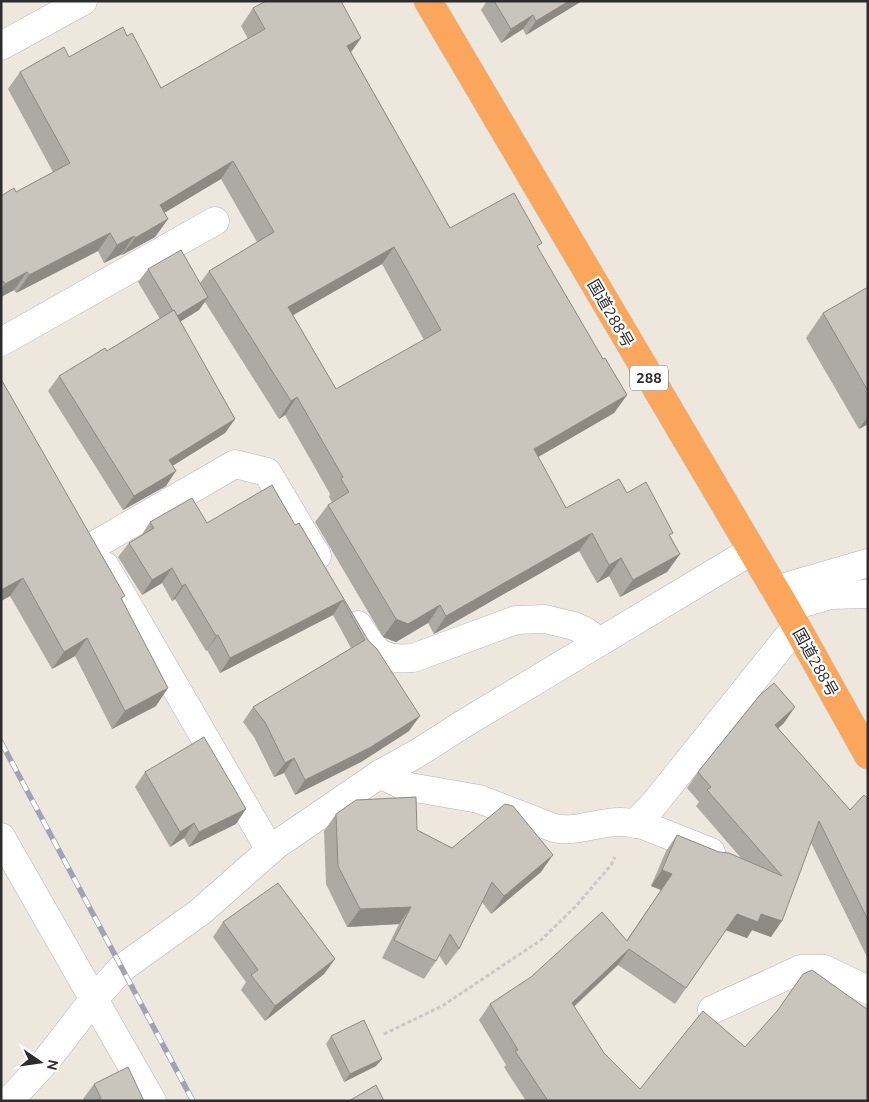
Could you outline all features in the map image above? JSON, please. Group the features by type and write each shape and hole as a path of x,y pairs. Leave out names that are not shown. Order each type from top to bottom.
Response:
{"highway":[{"name":"国道288号","path":"428,1 786,608 868,755"}],"street":[{"path":"1,46 83,1"},
{"path":"1,342 215,221"},
{"path":"94,546 235,464 267,472 332,581"},
{"path":"79,520 270,850"},
{"path":"9,1101 46,1061 93,1000 122,968 200,912 270,850 380,774 418,753 751,551"},
{"path":"635,824 654,804 786,608 868,563"},
{"path":"786,608 830,596 868,594"},
{"path":"347,606 376,652 395,658 413,658 516,620 545,619 574,626 585,631 600,642"},
{"path":"380,774 404,786 479,799 554,828 565,830 622,822 642,825 714,854"},
{"path":"1,837 152,1101"},
{"path":"712,1010 800,969 824,970 868,990"}],"building":[{"path":"266,1 341,1 361,38 347,46 450,228 514,193 542,243 537,246 603,359 605,358 627,395 534,449 566,508 619,479 627,493 646,482 673,533 669,535 680,554 633,580 621,558 609,565 592,533 446,616 440,605 408,624 396,619 328,505 349,492 341,479 343,477 297,397 291,401 209,271 274,232 233,161 160,205 168,219 135,238 134,236 117,245 110,233 29,275 27,272 5,284 3,281 1,283 1,196 14,188 16,192 70,163 20,72 64,47 69,57 123,27 127,36 132,33 161,88 265,29 253,8","holes":["394,247 441,330 336,389 288,307"]},
{"path":"494,1 569,1 536,21 533,15 511,29"},
{"path":"181,250 208,297 177,316 148,269"},
{"path":"868,287 868,391 823,313"},
{"path":"174,310 235,419 169,460 176,471 134,496 59,376 105,348 107,351"},
{"path":"1,379 125,596 121,598 168,688 125,711 87,638 64,652 23,578 1,590"},
{"path":"272,485 295,525 299,523 368,640 377,649 420,716 371,747 305,780 294,758 285,763 265,722 253,707 365,640 343,600 230,658 218,635 216,636 185,584 182,586 172,568 152,580 129,543 154,528 150,522 192,498 207,523"},
{"path":"774,683 795,707 775,725 850,810 864,795 868,799 868,920 819,821 782,921 761,914 758,922 737,914 686,988 629,949 572,1003 604,1053 640,1089 703,1011 745,1047 778,1010 803,974 812,970 868,1010 868,1101 548,1101 515,1051 518,1050 490,1004 531,977 602,912 627,941 672,874 662,870 677,835 719,852 729,853 782,876 707,790 711,787 698,772 760,695"},
{"path":"204,737 246,809 199,832 194,823 180,832 145,772"},
{"path":"416,797 417,830 452,848 505,804 513,806 553,855 504,896 492,882 459,949 450,934 436,961 394,940 411,907 360,909 338,866 336,814 356,800"},
{"path":"278,883 335,959 275,1006 251,975 258,970 223,922"},
{"path":"364,1020 382,1059 350,1074 331,1036"},
{"path":"128,1067 144,1101 96,1101 101,1098 94,1084"},
{"path":"376,1085 384,1101 349,1101"}],"railway":[{"path":"1,742 193,1101"}]}
